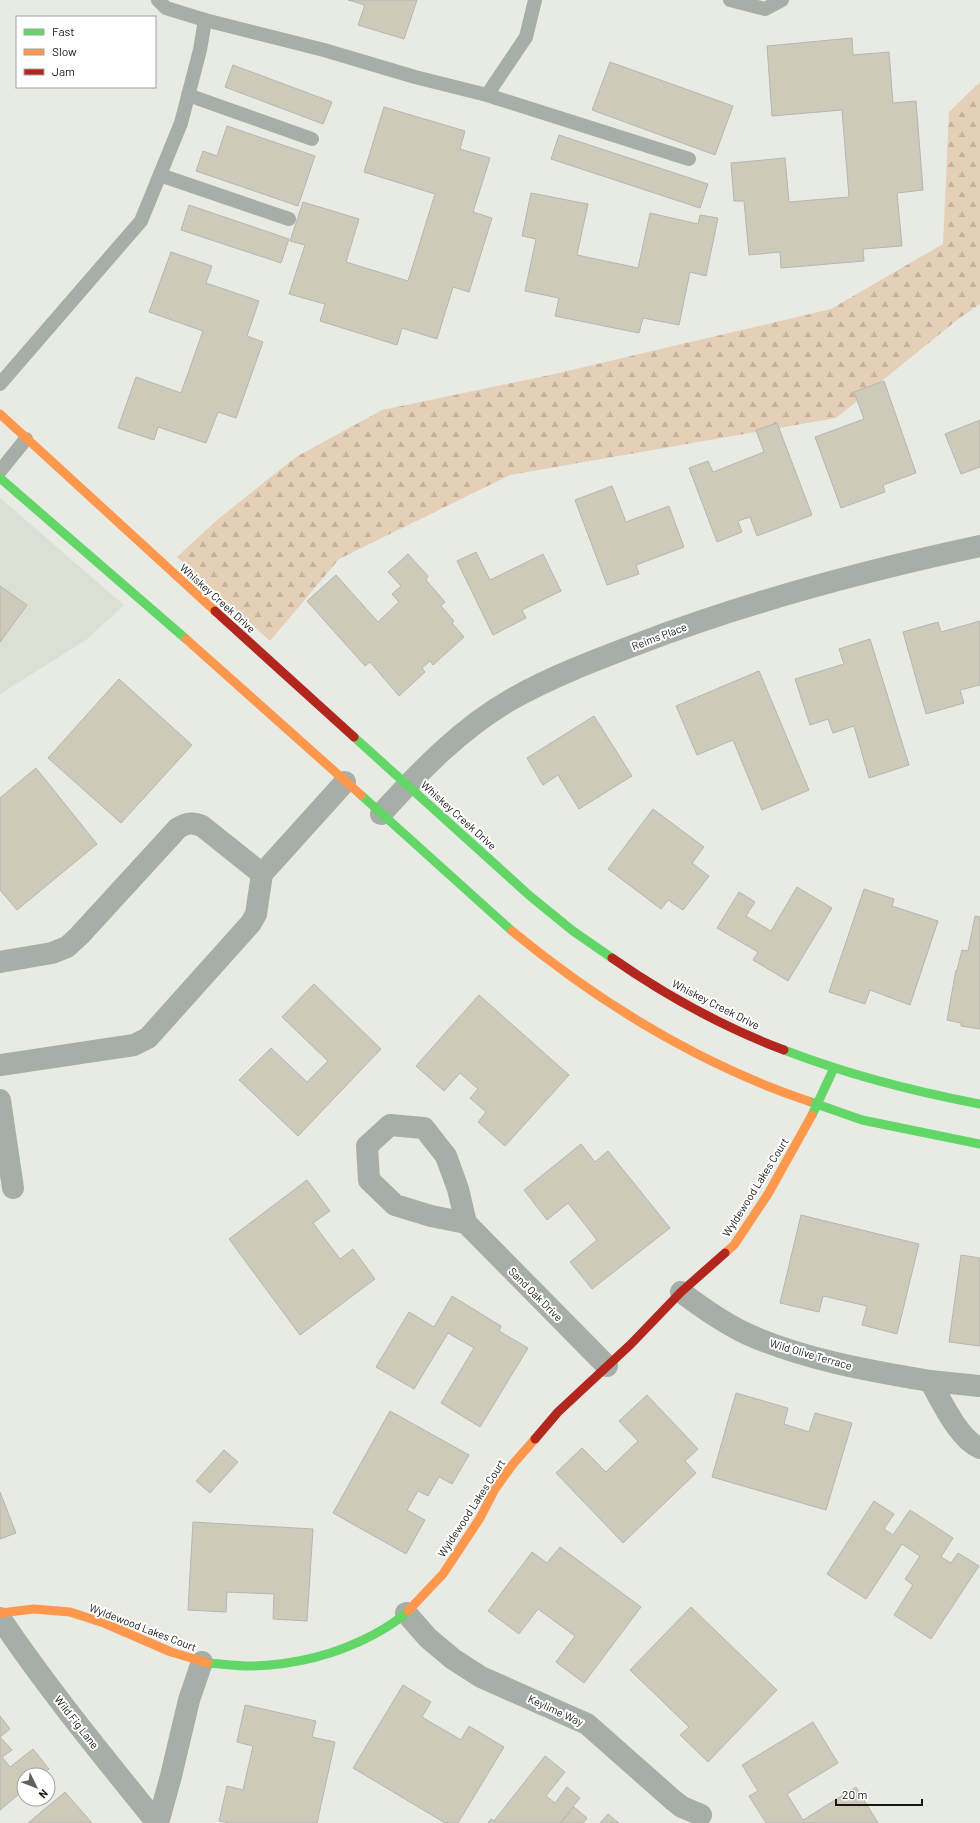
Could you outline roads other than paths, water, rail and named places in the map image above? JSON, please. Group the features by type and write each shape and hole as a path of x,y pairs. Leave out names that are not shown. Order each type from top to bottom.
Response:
{"street":[{"name":"Whiskey Creek Drive","path":"0,414 519,886 586,941 642,979 716,1020 773,1046 873,1082 953,1100 980,1104"},
{"path":"0,478 151,608 513,932 590,991 633,1019 706,1059 778,1091 862,1120 980,1144"},
{"name":"Reims Place","path":"381,814 408,785 450,745 481,720 512,700 576,668 680,628 786,594 980,546"},
{"path":"0,1065 134,1045 148,1038 251,923 256,914 262,874 345,782"},
{"path":"0,962 52,953 67,947 79,936 178,828 186,823 194,822 202,826 262,874"},
{"name":"Wyldewood Lakes Court","path":"0,1613 34,1609 70,1612 104,1623 171,1652 202,1662 250,1666 287,1663 319,1657 352,1646 380,1631 406,1613 443,1574 480,1518 495,1489 513,1464 558,1412 631,1344 681,1292 734,1245 768,1194 818,1105 834,1068"},
{"path":"0,1100 13,1188"},
{"path":"390,1125 424,1128 446,1156 458,1188 466,1223 431,1216 395,1205 369,1180 367,1146 390,1125"},
{"name":"Sand Oak Drive","path":"466,1223 607,1366"},
{"name":"Wild Olive Terrace","path":"681,1292 717,1318 745,1333 782,1348 878,1372 930,1381 980,1386"},
{"path":"930,1381 951,1418 972,1445 980,1448"},
{"name":"Keylime Way","path":"406,1613 428,1638 453,1659 481,1677 587,1724 673,1800 682,1807 701,1815"},
{"name":"Wild Fig Lane","path":"0,1618 25,1654 97,1748 158,1823"},
{"name":"Wild Fig Lane","path":"158,1823 189,1700 202,1662"}],"lane":[{"path":"158,0 166,8 205,20 324,50 415,77 487,95 689,159"},
{"path":"487,95 499,80 526,37 535,0"},
{"path":"730,0 765,9 782,0"},
{"path":"0,384 141,221 181,123 200,50 205,20"},
{"path":"188,95 312,139"},
{"path":"160,175 289,219"},
{"path":"0,471 26,439"}]}
